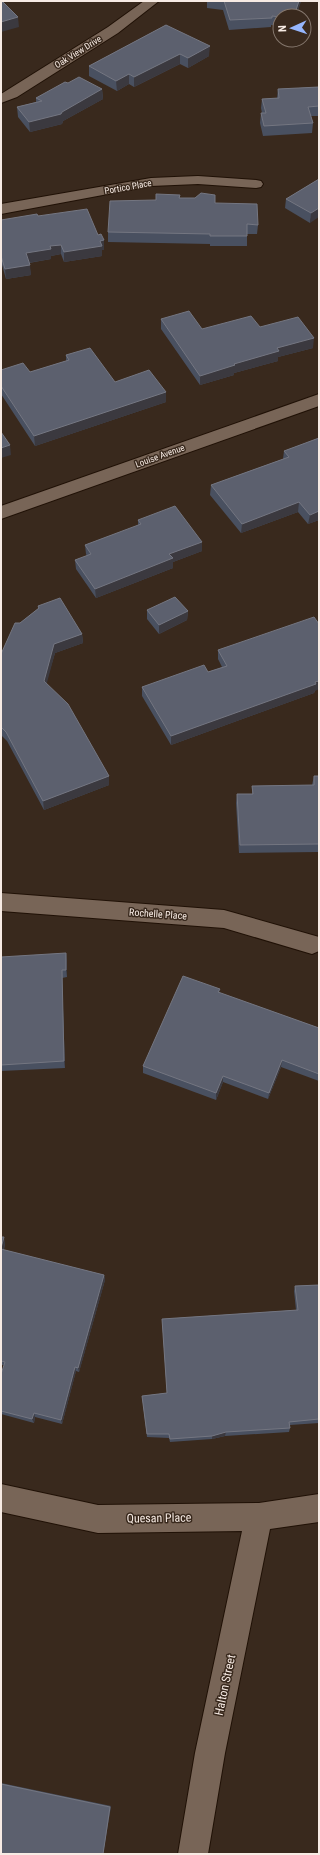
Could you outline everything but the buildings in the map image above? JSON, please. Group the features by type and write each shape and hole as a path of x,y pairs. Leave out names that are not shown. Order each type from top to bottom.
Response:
{"street":[{"name":"Oak View Drive","path":"1,99 10,96 41,74 130,19 152,1"},
{"name":"Portico Place","path":"1,209 151,182 198,180 256,184"},
{"name":"Louise Avenue","path":"1,513 319,400"},
{"name":"Rochelle Place","path":"1,902 224,919 312,944"},
{"name":"Quesan Place","path":"1,1498 98,1519 259,1517 319,1508"},
{"name":"Halton Street","path":"193,1854 210,1753 259,1517"}]}
